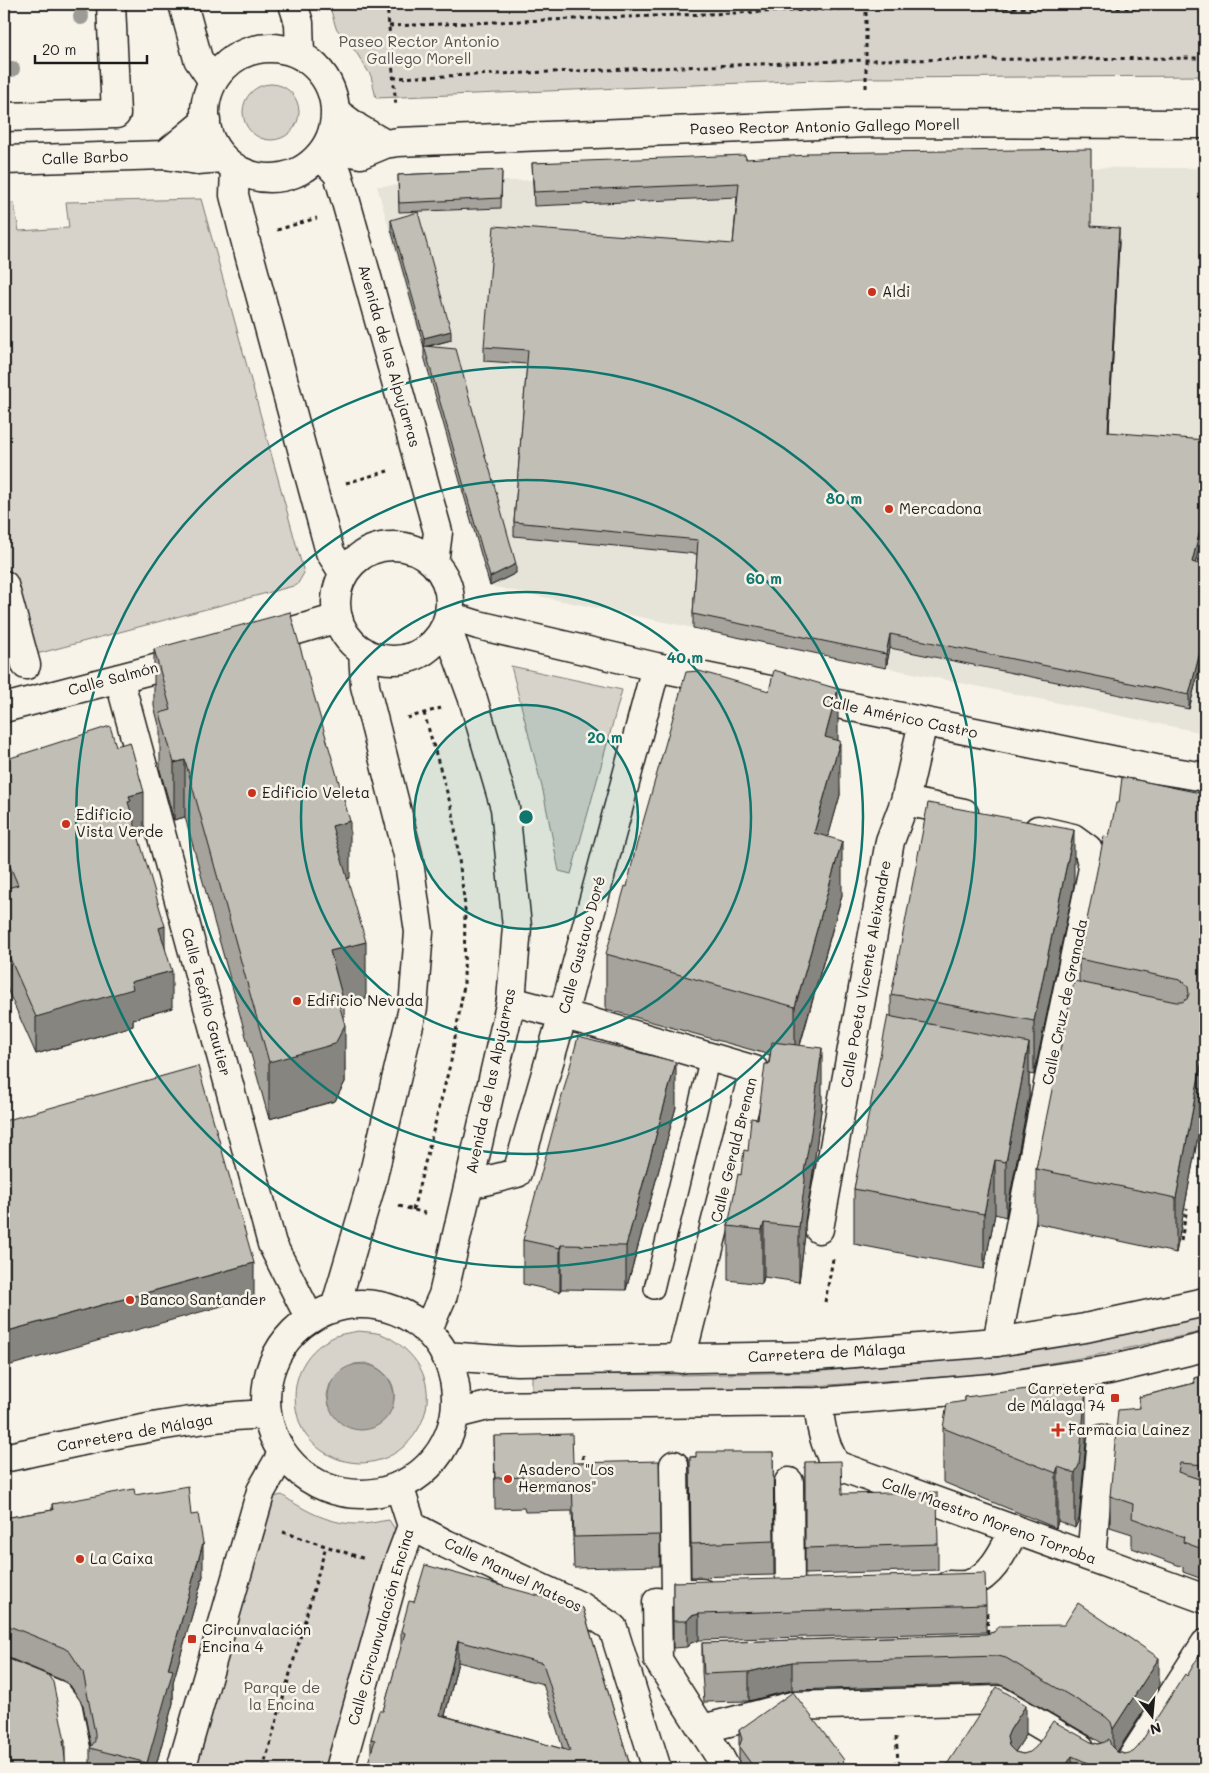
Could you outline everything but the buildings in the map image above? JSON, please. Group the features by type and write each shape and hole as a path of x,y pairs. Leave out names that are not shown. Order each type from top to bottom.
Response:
{"street":[{"path":"4,117 116,114 111,4"},
{"path":"183,4 198,58 213,81"},
{"path":"293,4 298,23 300,55"},
{"path":"261,49 281,49 300,55 318,68 329,85 336,112 334,127 323,151 306,168 289,176 270,178 252,175 229,163 211,141 206,121 206,101 213,81 234,60 242,55 261,49"},
{"path":"336,112 358,129 384,144"},
{"path":"165,155 206,121"},
{"name":"Paseo Rector Antonio Gallego Morell","path":"323,151 361,154 384,144 867,123 1205,124"},
{"name":"Avenida de las Alpujarras","path":"323,151 338,174 438,532 434,563"},
{"name":"Calle Barbo","path":"4,160 165,155 229,163"},
{"path":"229,163 234,195 245,239 330,552 344,574"},
{"path":"387,546 404,547 420,553 434,563 445,579 451,597 448,621 435,642 420,654 401,660 380,658 363,651 348,636 338,618 336,603 338,588 344,574 356,561 370,551 387,546"},
{"path":"4,585 26,665"},
{"name":"Calle Salmón","path":"4,708 338,618"},
{"name":"Avenida de las Alpujarras","path":"427,1330 442,1295 510,1002 517,927 504,808 448,621"},
{"name":"Calle Américo Castro","path":"448,621 478,624 656,667 1147,767 1205,777"},
{"path":"334,1308 370,1185 413,1008 419,932 408,855 365,686 363,651"},
{"name":"Calle Gustavo Doré","path":"469,1185 517,1174 563,1015 656,667"},
{"name":"Calle Teófilo Gautier","path":"119,678 272,1244 310,1318"},
{"name":"Calle Poeta Vicente Aleixandre","path":"819,1229 890,841 905,801 923,722"},
{"path":"905,801 987,818"},
{"name":"Calle Cruz de Granada","path":"997,1342 1037,1087 1068,1022 1093,868 1088,849 1073,838 1016,825"},
{"name":"Calle Gerald Brenan","path":"510,1002 563,1015 754,1070 681,1359"},
{"name":"Carretera de Málaga","path":"445,1356 517,1360 815,1356 997,1342 1085,1328 1205,1302"},
{"path":"359,1304 384,1307 407,1316 427,1330 445,1356 455,1381 456,1414 444,1445 435,1459 422,1471 399,1486 386,1491 364,1495 346,1493 328,1489 312,1481 297,1470 282,1454 272,1435 266,1414 267,1381 279,1350 292,1333 310,1318 334,1308 359,1304"},
{"path":"456,1414 488,1406 818,1402 991,1388 1110,1370 1205,1347"},
{"name":"Calle Maestro Moreno Torroba","path":"818,1402 827,1449 836,1465 1205,1599"},
{"name":"Carretera de Málaga","path":"4,1458 151,1427 233,1415 266,1414"},
{"path":"1088,1556 1092,1547 1102,1439"},
{"path":"182,1769 261,1491 282,1454"},
{"path":"674,1465 666,1598 658,1660 726,1769"},
{"path":"761,1591 800,1590 789,1482"},
{"name":"Calle Circunvalación Encina","path":"340,1769 396,1569 412,1526 399,1486"},
{"name":"Calle Manuel Mateos","path":"412,1526 446,1544 582,1607 613,1628 657,1769"},
{"path":"928,1586 968,1585 986,1574 998,1562 1015,1529"},
{"path":"666,1598 724,1592"},
{"path":"1126,1769 1205,1644"},
{"path":"4,1673 58,1695 68,1708 80,1769"},
{"path":"702,1729 792,1706 998,1700 1098,1759"},
{"path":"792,1706 814,1731 804,1711 987,1705 977,1726 998,1700"},
{"path":"1034,1753 1049,1729"}],"lane":[{"path":"654,1289 710,1057"}],"path":[{"path":"387,4 396,107"},
{"path":"866,4 866,90"},
{"path":"389,26 866,8 1205,8"},
{"path":"393,78 866,60 1205,58"},
{"path":"272,231 325,216"},
{"path":"341,485 394,470"},
{"path":"406,718 450,706"},
{"path":"396,1205 431,1214"},
{"path":"1180,1241 1187,1208"},
{"path":"583,1455 583,1473"},
{"path":"280,1531 370,1561"},
{"path":"263,1769 326,1546"},
{"path":"987,1608 988,1647"},
{"path":"887,1769 898,1762 910,1769"}],"shaded area":[{"path":"866,167 1205,168 1204,733 490,586 377,186"},
{"path":"354,1364 368,1364 380,1369 389,1378 394,1390 392,1410 385,1421 368,1430 354,1430 342,1425 333,1416 328,1404 328,1390 333,1378 342,1369"}],"green space":[{"name":"Paseo Rector Antonio Gallego Morell","path":"329,4 1205,4 1205,76 866,78 376,98 371,76 356,52 336,28"},
{"path":"265,84 277,84 287,88 295,96 299,112 295,128 287,136 277,140 265,140 255,136 247,128 243,118 243,106 247,96 255,88"},
{"path":"201,199 304,573 297,585 29,656 4,561 4,204 14,203 19,231 69,228 66,202"},
{"path":"511,666 622,690 571,874 559,871 543,791"},
{"path":"1205,1314 1205,1331 1097,1355 987,1374 814,1386 681,1390 532,1391 532,1374 681,1375 811,1372 986,1357 1093,1339"},
{"path":"358,1331 381,1334 403,1347 422,1372 427,1393 425,1413 417,1432 403,1447 385,1458 364,1463 335,1458 311,1442 300,1424 295,1397 296,1384 300,1372 305,1361 313,1351 336,1336","holes":["366,1363 376,1367 390,1380 394,1396 389,1413 382,1422 329,1406 327,1395 330,1384 354,1364"]},
{"name":"Parque de la Encina","path":"282,1495 300,1507 330,1520 350,1524 368,1524 389,1520 397,1532 330,1769 193,1769 269,1498"}],"place":[{"name":"Aldi","path":"872,292"},
{"name":"Mercadona","path":"889,509"},
{"name":"Edificio Veleta","path":"252,793"},
{"name":"Edificio Vista Verde","path":"66,824"},
{"name":"Edificio Nevada","path":"297,1001"},
{"name":"Banco Santander","path":"130,1300"},
{"name":"Carretera de Málaga 74","path":"1115,1398"},
{"name":"Farmacia Lainez","path":"1058,1430"},
{"name":"Asadero \"Los Hermanos\"","path":"508,1479"},
{"name":"La Caixa","path":"80,1559"},
{"name":"Circunvalación Encina 4","path":"192,1639"}]}
